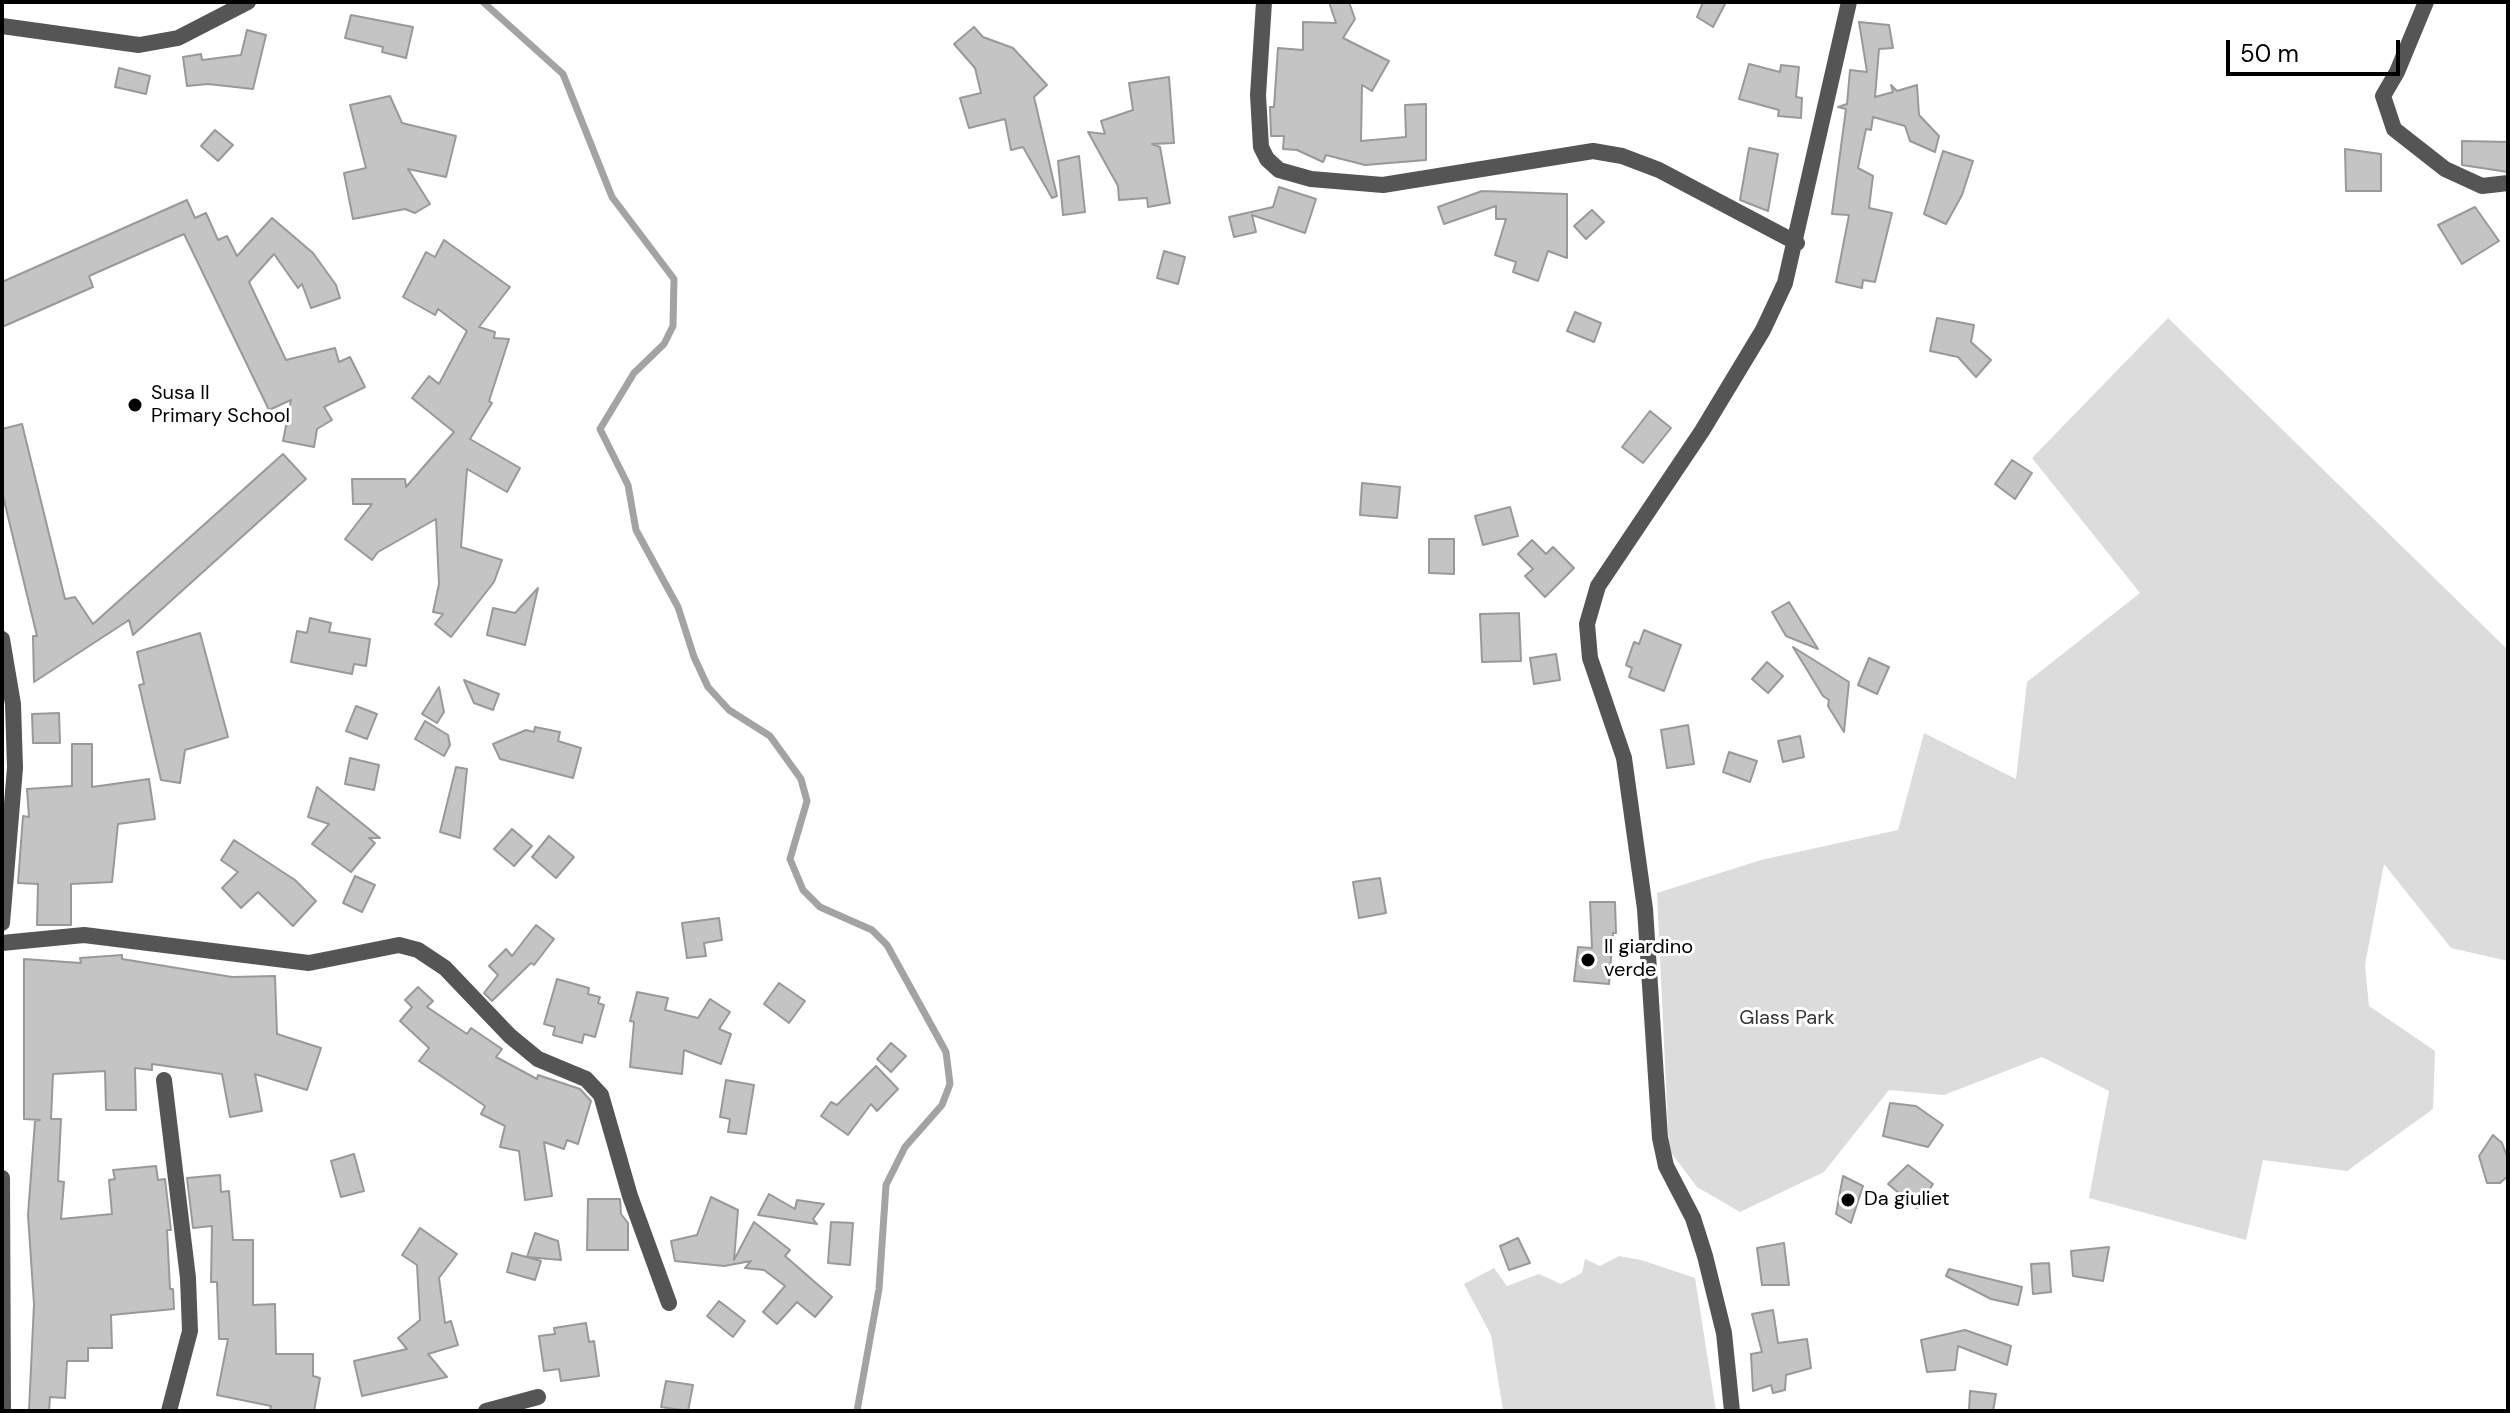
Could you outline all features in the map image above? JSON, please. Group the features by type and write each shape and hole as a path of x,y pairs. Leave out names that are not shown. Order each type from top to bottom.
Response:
{"street":[{"path":"2,26 139,45 178,38 248,2"},
{"path":"1264,2 1258,95 1261,147 1267,159 1279,170 1311,179 1383,185 1593,151 1622,156 1659,170 1797,243"},
{"path":"1732,1411 1724,1333 1705,1256 1693,1218 1666,1166 1660,1138 1645,909 1626,773 1590,658 1587,624 1598,586 1702,431 1763,330 1785,283 1797,243 1849,2"},
{"path":"2426,2 2397,72 2383,96 2394,129 2445,169 2482,186 2508,183"},
{"path":"2,639 13,704 15,768 2,923"},
{"path":"2,943 84,935 309,963 399,945 418,950 445,968 510,1036 538,1059 586,1079 601,1095 630,1196 669,1303"},
{"path":"164,1080 188,1278 190,1331 169,1411"},
{"path":"2,1178 3,1411"},
{"path":"486,1411 538,1397"}],"green space":[{"name":"Glass Park","path":"2168,318 2508,650 2508,961 2451,948 2384,864 2365,965 2369,1006 2435,1051 2433,1109 2347,1171 2263,1160 2246,1240 2089,1198 2109,1091 2042,1057 1944,1095 1889,1090 1824,1172 1740,1212 1697,1187 1669,1150 1657,893 1761,860 1898,830 1924,733 2016,779 2027,682 2140,593 2032,458"},
{"path":"1619,1256 1695,1278 1716,1411 1503,1411 1491,1335 1464,1284 1494,1268 1507,1286 1539,1274 1561,1284 1582,1273 1585,1259 1600,1266"}],"building":[{"path":"1329,2 1349,2 1355,19 1343,38 1389,61 1372,91 1362,85 1361,141 1406,137 1405,105 1426,104 1426,160 1365,165 1326,155 1323,162 1297,150 1283,149 1284,136 1271,136 1270,107 1274,107 1278,48 1303,50 1303,22 1336,23"},
{"path":"1703,2 1726,2 1713,27 1697,17"},
{"path":"351,15 413,27 406,58 382,52 383,47 345,38"},
{"path":"1859,22 1889,25 1893,48 1879,49 1875,97 1893,92 1891,85 1897,91 1917,85 1919,115 1939,136 1935,152 1910,141 1905,126 1873,117 1871,130 1866,129 1858,168 1873,176 1869,208 1892,213 1875,282 1863,280 1862,288 1836,282 1849,215 1832,214 1846,109 1838,107 1847,104 1850,70 1867,72"},
{"path":"974,27 983,37 1013,48 1047,85 1034,97 1057,196 1052,198 1023,147 1011,150 1005,119 969,128 960,98 981,93 975,68 954,44"},
{"path":"247,30 266,35 253,89 208,84 187,86 183,57 201,54 202,60 241,55"},
{"path":"1749,64 1780,72 1781,65 1799,67 1796,97 1802,98 1801,118 1778,116 1779,110 1739,99"},
{"path":"119,68 150,76 146,94 115,87"},
{"path":"1169,77 1174,143 1152,144 1160,147 1170,203 1148,207 1147,198 1119,200 1118,186 1088,132 1105,134 1101,121 1133,110 1129,83"},
{"path":"390,96 402,123 456,136 446,177 408,169 430,204 415,213 405,209 353,219 344,173 366,168 350,105"},
{"path":"215,130 233,145 218,161 201,146"},
{"path":"2462,141 2508,142 2508,172 2462,165"},
{"path":"1749,148 1778,154 1768,211 1740,200"},
{"path":"2345,149 2381,154 2381,191 2346,191"},
{"path":"1943,151 1973,161 1962,195 1946,224 1924,214"},
{"path":"1079,156 1085,212 1063,215 1058,161"},
{"path":"1279,187 1316,199 1305,233 1252,215 1256,232 1234,237 1229,217 1273,207"},
{"path":"1482,191 1567,194 1567,258 1548,251 1538,281 1513,272 1516,262 1495,255 1506,219 1496,219 1496,206 1444,224 1438,207"},
{"path":"187,200 195,218 206,213 218,240 227,236 237,256 272,218 313,253 336,285 340,298 311,308 302,284 298,288 274,254 249,282 286,360 335,348 339,362 350,357 365,387 324,407 332,420 317,429 314,447 283,441 291,400 269,410 184,234 89,276 93,287 2,327 2,282"},
{"path":"2475,207 2499,241 2462,264 2438,225"},
{"path":"1592,210 1604,222 1586,239 1574,226"},
{"path":"444,240 510,287 479,327 495,332 494,338 509,339 489,401 492,403 470,439 520,468 507,492 467,469 461,547 502,560 494,582 451,637 435,624 443,614 433,612 439,584 436,519 378,552 372,560 345,539 372,504 353,504 352,479 405,479 406,487 454,432 412,398 429,376 439,384 467,331 438,309 435,315 403,297 426,252 435,257"},
{"path":"1164,251 1185,257 1178,284 1157,278"},
{"path":"1575,312 1601,323 1594,342 1567,331"},
{"path":"1937,318 1974,325 1971,342 1991,360 1976,377 1958,357 1930,351"},
{"path":"1650,411 1671,428 1643,463 1622,447"},
{"path":"22,424 65,599 75,597 93,624 283,454 306,479 133,635 129,620 34,682 33,636 37,636 2,492 2,429"},
{"path":"2012,460 2032,473 2015,499 1995,484"},
{"path":"1362,483 1400,487 1397,518 1360,515"},
{"path":"1510,507 1518,536 1483,545 1475,516"},
{"path":"1429,539 1454,539 1454,574 1429,573"},
{"path":"1532,540 1546,554 1553,547 1574,568 1545,597 1525,576 1533,569 1518,554"},
{"path":"538,588 525,645 487,635 493,608 515,613"},
{"path":"1789,602 1818,649 1786,636 1772,612"},
{"path":"1519,613 1521,661 1482,662 1480,614"},
{"path":"310,618 331,623 329,632 370,639 366,666 354,664 352,674 291,662 297,631 307,633"},
{"path":"1644,630 1681,645 1664,691 1629,677 1632,668 1626,665 1634,642 1639,644"},
{"path":"200,633 228,737 185,750 180,783 161,780 139,685 144,684 137,652"},
{"path":"1793,647 1849,682 1844,732 1828,706 1829,700 1823,696"},
{"path":"1556,654 1560,680 1534,684 1530,658"},
{"path":"1869,658 1889,667 1877,694 1858,685"},
{"path":"1767,662 1783,676 1768,693 1752,679"},
{"path":"464,680 499,694 493,710 474,703"},
{"path":"439,687 444,712 437,723 422,714"},
{"path":"356,706 377,714 367,739 346,731"},
{"path":"59,713 60,743 33,743 32,714"},
{"path":"425,721 448,735 450,745 444,756 415,739"},
{"path":"1688,725 1694,764 1667,768 1661,730"},
{"path":"535,727 560,732 558,741 581,748 573,778 500,759 493,744 526,730 534,732"},
{"path":"1800,736 1804,757 1783,762 1778,741"},
{"path":"72,744 92,744 92,787 149,779 155,819 118,824 112,882 71,884 71,925 37,925 38,884 18,883 23,816 29,817 27,789 72,786"},
{"path":"1729,752 1757,761 1750,782 1723,772"},
{"path":"350,758 379,765 374,790 345,784"},
{"path":"456,767 467,769 460,838 440,832"},
{"path":"317,787 380,838 369,838 375,843 351,872 312,844 329,824 308,817"},
{"path":"512,829 532,846 514,866 494,849"},
{"path":"549,836 574,857 556,878 532,857"},
{"path":"234,840 295,880 316,901 293,926 258,892 241,908 222,888 238,872 221,860"},
{"path":"355,876 375,885 362,912 343,903"},
{"path":"1380,878 1386,913 1359,918 1353,882"},
{"path":"1590,902 1615,902 1616,933 1613,933 1609,984 1574,981 1578,947 1592,948"},
{"path":"719,918 722,940 704,943 706,956 687,958 682,923"},
{"path":"536,925 554,939 534,965 531,963 492,1001 484,993 498,975 489,966 506,949 512,956"},
{"path":"122,955 122,959 232,977 275,976 277,1034 321,1048 307,1090 255,1074 262,1111 230,1117 222,1074 152,1064 152,1070 135,1068 136,1110 106,1110 105,1071 53,1074 51,1119 61,1119 58,1181 64,1182 61,1219 112,1214 109,1180 115,1179 113,1170 156,1166 158,1180 165,1179 171,1230 167,1230 170,1289 173,1289 174,1309 111,1315 112,1348 88,1348 88,1361 67,1361 65,1398 50,1397 49,1411 29,1411 34,1304 28,1215 35,1121 40,1120 24,1119 24,959 81,963 80,958"},
{"path":"557,979 589,988 588,994 600,997 598,1003 604,1005 595,1037 584,1034 582,1043 553,1035 555,1027 544,1024"},
{"path":"779,983 805,1001 789,1023 764,1004"},
{"path":"418,987 433,1001 427,1007 467,1034 471,1028 502,1049 496,1057 537,1079 538,1075 580,1089 591,1101 578,1144 567,1140 564,1149 544,1142 552,1196 525,1200 519,1151 500,1147 505,1126 481,1114 485,1106 419,1061 429,1048 400,1021 412,1007 405,1000"},
{"path":"637,992 668,998 665,1010 698,1018 710,999 730,1012 719,1029 731,1034 721,1064 684,1050 682,1074 630,1067 634,1022 630,1021"},
{"path":"891,1043 906,1056 891,1072 877,1059"},
{"path":"876,1066 898,1089 877,1111 871,1104 848,1135 821,1116 831,1102 837,1105"},
{"path":"726,1080 754,1085 746,1134 728,1132 730,1119 720,1117"},
{"path":"1890,1103 1916,1106 1943,1125 1928,1147 1883,1136"},
{"path":"2493,1135 2502,1143 2508,1159 2508,1176 2500,1183 2487,1183 2479,1156"},
{"path":"354,1154 364,1191 341,1197 331,1161"},
{"path":"1908,1165 1933,1184 1917,1208 1888,1184"},
{"path":"220,1175 221,1192 229,1191 233,1240 253,1240 253,1305 275,1304 276,1354 313,1354 313,1376 320,1378 314,1411 270,1411 271,1406 217,1395 228,1339 219,1339 217,1282 211,1282 212,1226 193,1228 187,1178"},
{"name":"Da giuliet","path":"1843,1176 1863,1186 1851,1223 1836,1214"},
{"path":"769,1194 795,1209 797,1200 824,1204 813,1219 817,1224 758,1215"},
{"path":"711,1197 738,1210 734,1260 754,1222 790,1250 785,1256 832,1297 815,1317 797,1302 777,1324 763,1312 785,1286 764,1270 745,1268 751,1261 724,1266 675,1261 671,1241 697,1235"},
{"path":"588,1199 620,1199 621,1214 628,1223 628,1250 587,1250"},
{"path":"831,1222 853,1223 850,1265 828,1263"},
{"path":"420,1228 457,1254 439,1278 445,1323 451,1321 458,1345 428,1354 447,1377 362,1396 354,1361 407,1349 398,1338 420,1320 417,1265 402,1255"},
{"path":"535,1233 558,1241 561,1260 527,1257"},
{"path":"1518,1238 1530,1263 1509,1270 1500,1246"},
{"path":"1784,1243 1789,1285 1762,1285 1757,1248"},
{"path":"2109,1247 2103,1281 2073,1276 2071,1251"},
{"path":"512,1253 541,1261 535,1280 507,1272"},
{"path":"2049,1263 2051,1292 2033,1294 2031,1264"},
{"path":"1949,1269 2022,1287 2018,1305 1991,1299 1946,1276"},
{"path":"719,1301 745,1321 733,1337 707,1316"},
{"path":"1773,1310 1778,1343 1807,1339 1811,1368 1786,1375 1785,1390 1773,1393 1771,1385 1753,1391 1751,1354 1762,1352 1752,1314"},
{"path":"586,1323 589,1342 594,1341 599,1376 561,1381 559,1369 544,1371 539,1336 555,1334 554,1328"},
{"path":"1965,1330 2011,1346 2007,1365 1958,1346 1955,1370 1927,1372 1921,1340"},
{"path":"666,1381 693,1385 688,1411 661,1407"},
{"path":"1970,1391 1996,1394 1993,1411 1969,1411"}],"waterway":[{"path":"483,2 563,74 612,197 674,279 673,326 664,344 634,373 600,429 628,485 636,530 678,607 694,657 708,687 729,710 770,736 801,779 807,801 790,859 803,890 820,907 872,930 887,945 946,1052 950,1084 942,1105 905,1147 886,1185 879,1289 857,1411"}],"place":[{"name":"Susa II Primary School","path":"135,405"},
{"name":"Il giardino verde","path":"1588,960"},
{"name":"Da giuliet","path":"1848,1200"}]}
